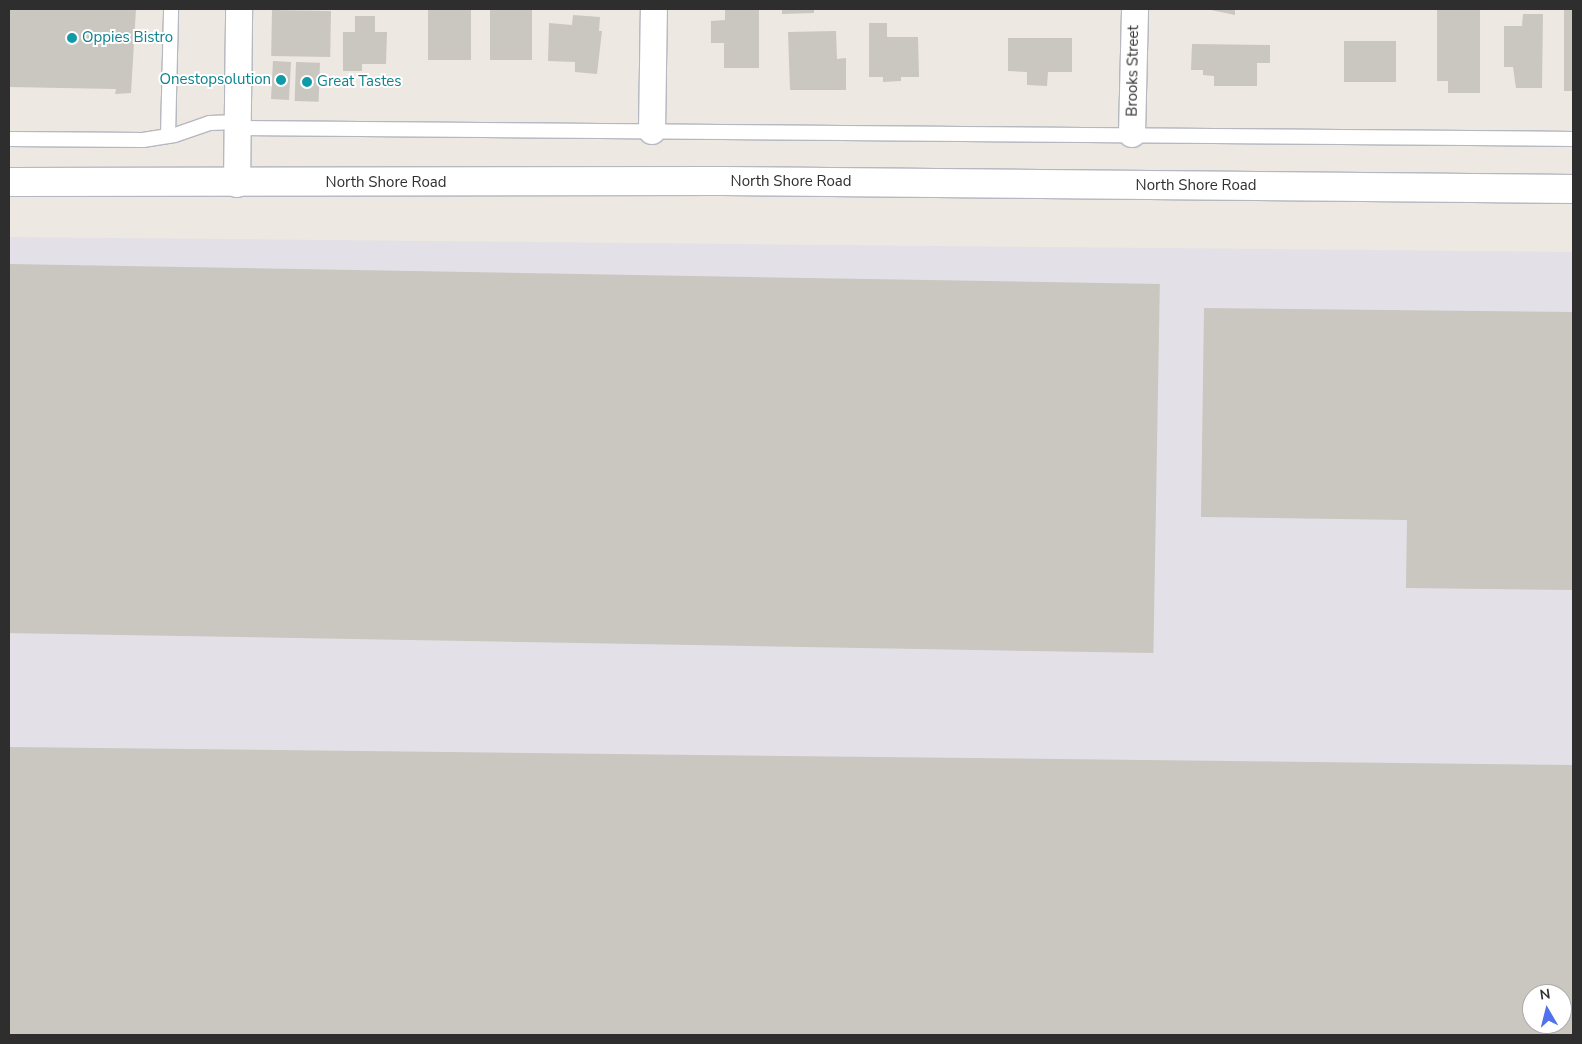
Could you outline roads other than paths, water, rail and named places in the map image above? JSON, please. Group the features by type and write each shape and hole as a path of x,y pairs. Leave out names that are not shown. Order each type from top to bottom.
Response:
{"main road":[{"name":"North Shore Road","path":"9,182 237,184 732,182 1573,189"}],"street":[{"path":"237,184 239,9"},
{"path":"652,131 654,9"},
{"name":"Brooks Street","path":"1132,134 1135,9"}],"lane":[{"path":"168,136 171,9"},
{"path":"9,139 136,140 168,136 210,123 652,131 1573,139"}],"place":[{"name":"Oppies Bistro","path":"72,38"},
{"name":"Onestopsolution","path":"281,80"},
{"name":"Great Tastes","path":"307,82"}]}
